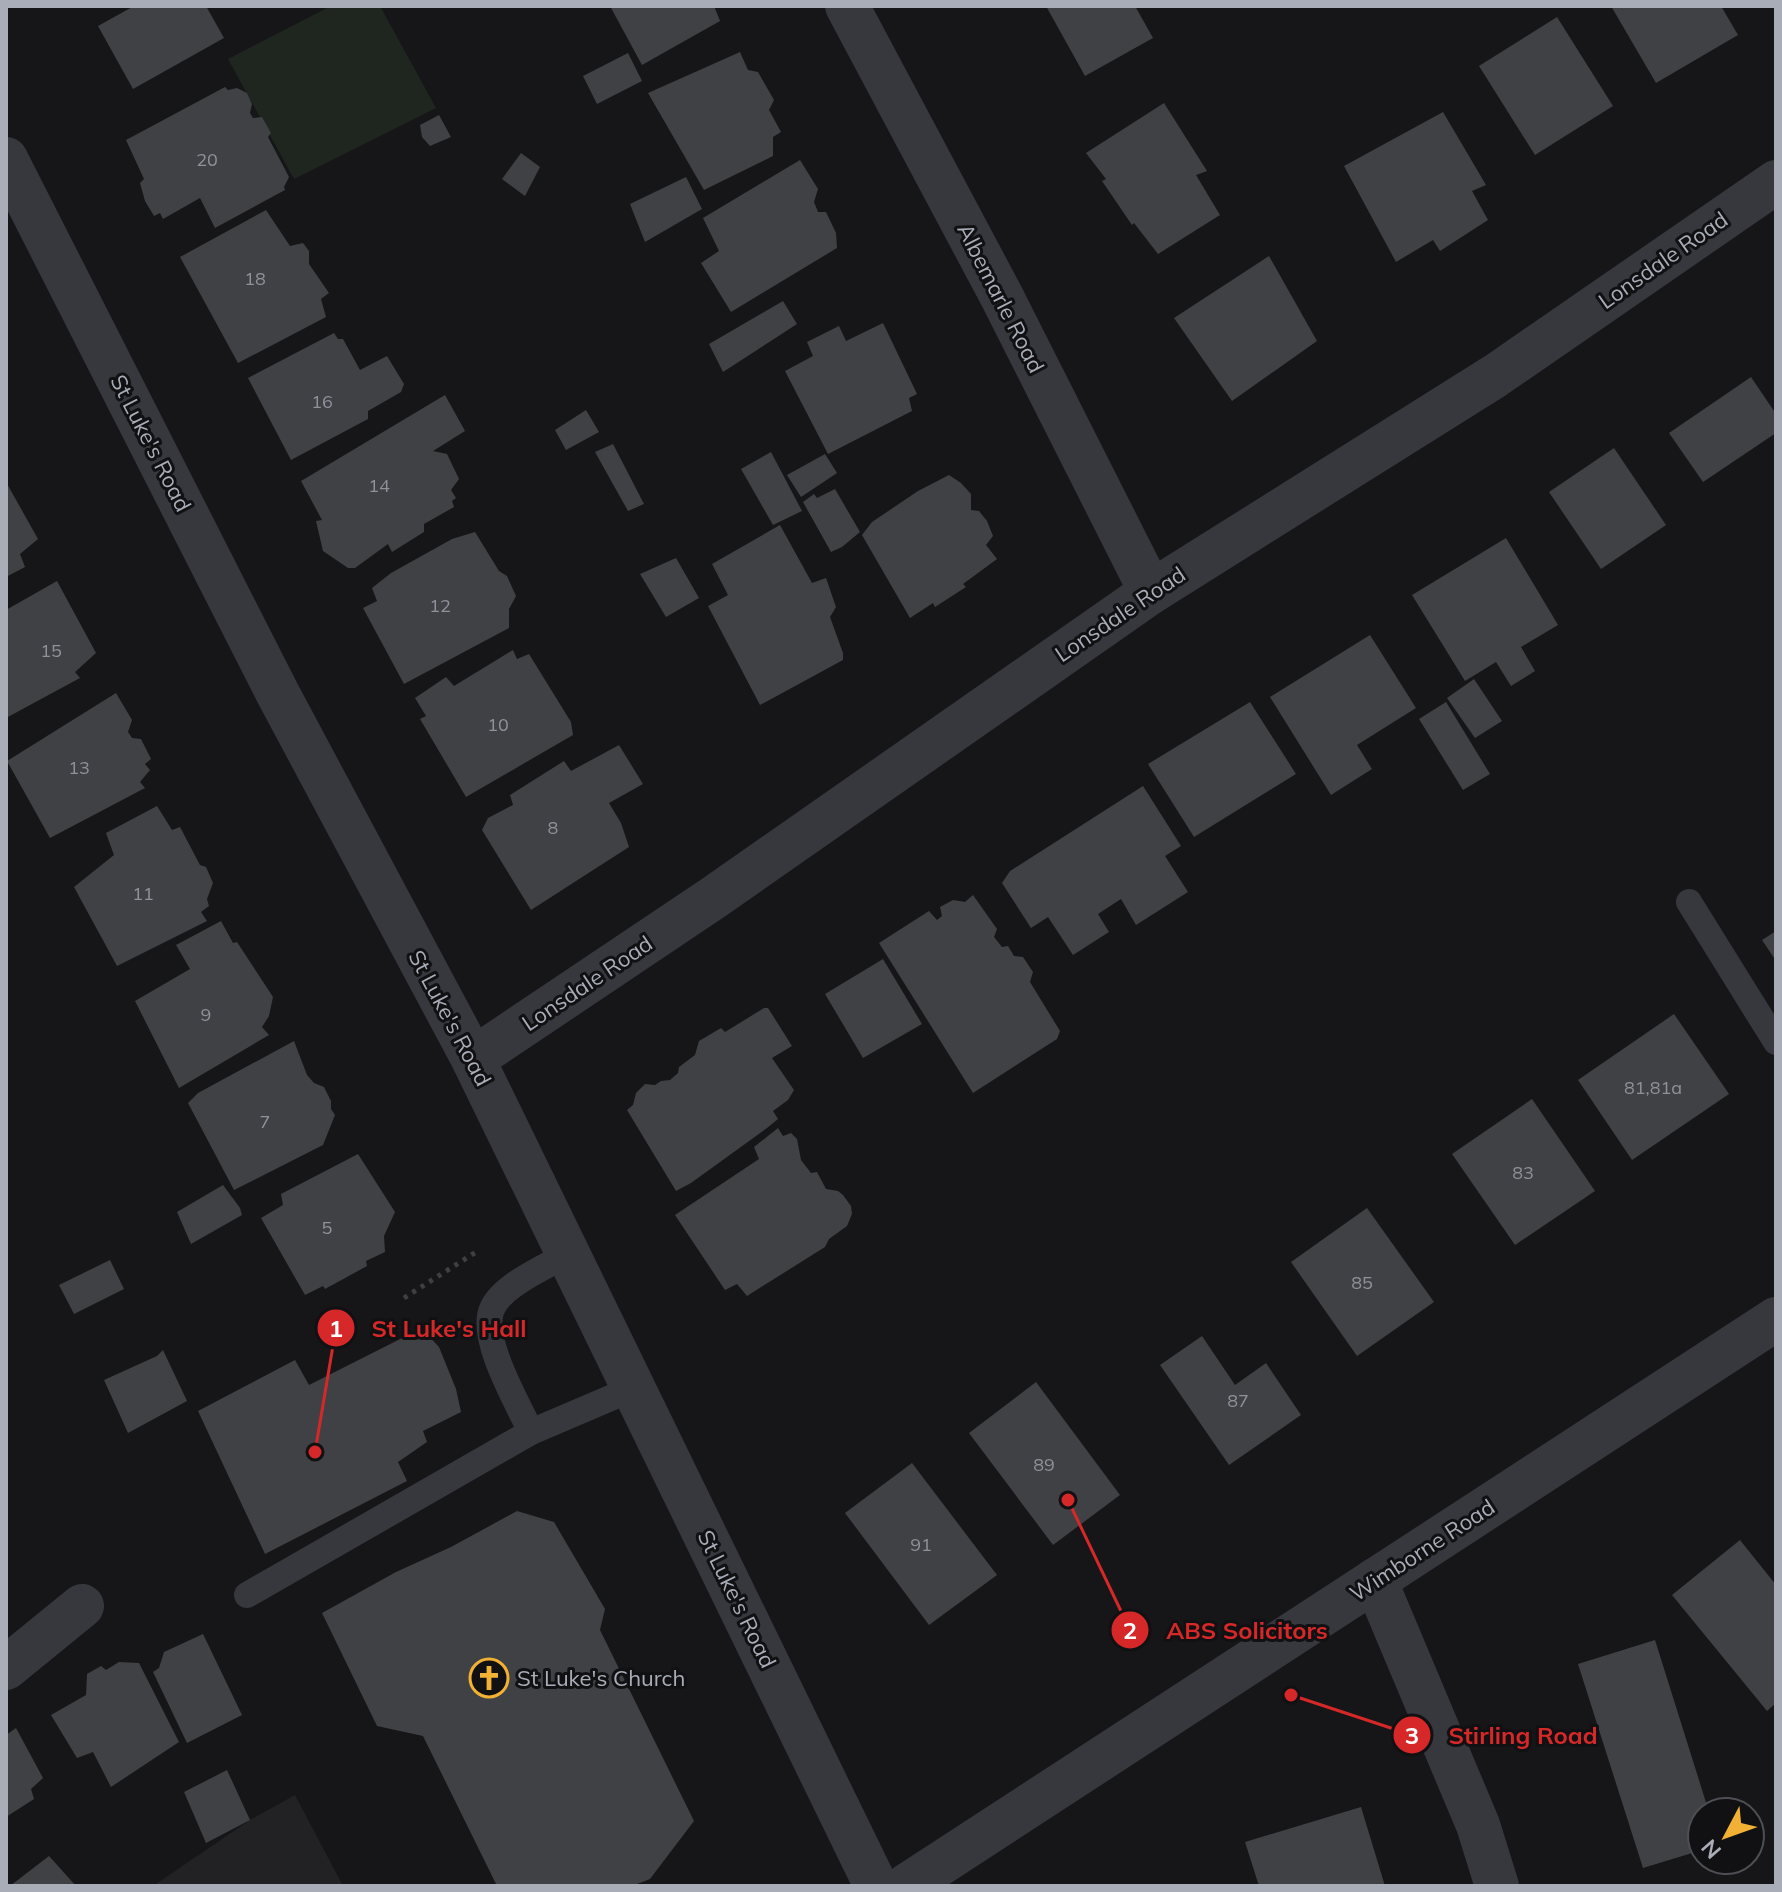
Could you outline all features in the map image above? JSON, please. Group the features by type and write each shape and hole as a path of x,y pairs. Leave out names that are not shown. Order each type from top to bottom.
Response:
{"street":[{"name":"Albemarle Road","path":"847,6 1002,297 1151,592"},
{"name":"St Luke's Road","path":"6,159 277,692 473,1059 876,1886"},
{"name":"Lonsdale Road","path":"473,1059 713,898 1151,592 1495,376 1776,182"},
{"name":"Wimborne Road","path":"906,1886 1776,1319"},
{"path":"1375,1580 1478,1825 1497,1886"},
{"path":"6,1668 82,1606"}],"lane":[{"path":"1689,902 1776,1042"},
{"path":"531,1432 489,1337 492,1309 511,1287 568,1254"},
{"path":"247,1595 531,1432 634,1388"}],"shaded area":[{"path":"331,6 380,6 436,108 294,179 228,59"},
{"path":"295,1795 343,1886 153,1886 250,1820"}],"building":[{"path":"134,6 206,6 224,38 133,89 98,26"},
{"path":"610,6 714,6 720,21 642,65"},
{"path":"1046,6 1135,6 1153,38 1085,76"},
{"path":"1611,6 1721,6 1738,35 1656,83"},
{"path":"1557,17 1613,106 1535,155 1479,66"},
{"path":"740,52 748,70 758,72 774,100 769,110 781,132 773,137 773,156 704,190 648,93"},
{"path":"628,53 642,81 597,104 583,76"},
{"path":"225,87 247,93 253,118 262,117 271,133 268,137 289,177 285,190 215,228 200,198 163,219 160,213 154,216 145,201 140,183 144,179 126,140"},
{"path":"1164,103 1207,171 1196,175 1220,215 1158,254 1134,223 1132,225 1102,181 1106,179 1086,153"},
{"path":"1443,112 1486,185 1472,191 1488,220 1440,251 1433,240 1396,262 1344,166"},
{"path":"439,115 451,137 430,146 422,137 420,125"},
{"path":"521,153 540,167 525,196 502,179"},
{"path":"800,160 818,189 814,202 818,212 826,212 836,233 837,248 731,312 701,263 719,251 703,218"},
{"path":"686,177 702,209 645,242 630,204"},
{"path":"266,210 290,246 303,243 309,251 309,264 329,293 321,299 326,317 238,363 180,257"},
{"path":"1269,256 1317,341 1232,401 1174,318"},
{"path":"783,301 797,324 723,372 709,344"},
{"path":"883,323 917,394 909,398 912,411 828,454 785,371 813,356 807,342 839,326 846,341"},
{"path":"334,333 338,339 343,339 360,370 387,356 404,384 401,392 368,411 368,419 291,460 248,378"},
{"path":"1751,377 1776,414 1776,433 1703,482 1669,433"},
{"path":"445,395 465,431 433,451 447,454 459,479 451,490 456,498 452,501 454,507 424,524 424,532 392,552 388,544 355,568 348,568 323,551 316,521 322,520 301,481"},
{"path":"586,410 599,432 566,450 555,430"},
{"path":"613,444 644,504 628,511 595,452"},
{"path":"1614,448 1666,525 1601,569 1549,492"},
{"path":"771,452 802,511 773,525 741,469"},
{"path":"825,454 837,473 801,497 787,475"},
{"path":"949,475 971,494 971,510 979,511 987,521 993,536 986,545 997,559 963,584 966,587 935,607 933,603 910,618 862,535 872,522 918,491"},
{"path":"6,482 38,539 20,554 25,567 6,577"},
{"path":"835,489 860,532 831,552 803,502 814,494 817,498"},
{"path":"780,525 812,583 826,578 836,607 830,617 843,660 760,705 708,606 728,595 712,564"},
{"path":"475,532 499,571 507,576 516,596 509,609 509,628 404,684 363,608 377,601 372,588 391,573 452,539"},
{"path":"1506,538 1558,625 1521,647 1535,671 1511,686 1496,662 1465,681 1412,595"},
{"path":"676,558 699,598 666,617 640,574"},
{"path":"57,581 96,653 75,672 80,678 6,718 6,610"},
{"path":"1370,635 1416,708 1357,745 1372,769 1331,795 1270,697"},
{"path":"513,650 517,659 529,654 571,722 573,735 466,797 420,719 426,716 415,698 446,677 454,686"},
{"path":"1474,679 1502,721 1475,738 1447,698"},
{"path":"116,693 132,720 128,732 132,738 141,739 151,759 145,764 150,770 140,782 145,788 50,838 7,761"},
{"path":"1250,702 1296,774 1194,837 1148,764"},
{"path":"1446,702 1490,774 1463,790 1419,719"},
{"path":"619,745 643,784 609,803 621,823 629,847 531,910 482,830 488,818 513,805 510,795 564,761 571,771"},
{"path":"1143,786 1181,846 1165,856 1188,892 1136,925 1121,899 1098,914 1109,932 1073,955 1048,917 1031,928 1002,883 1010,871"},
{"path":"157,806 172,830 180,827 213,883 207,899 209,906 201,912 207,921 117,966 74,887 114,855 106,833"},
{"path":"973,895 997,929 994,937 1002,947 1008,946 1014,956 1023,957 1033,972 1030,982 1060,1031 1057,1039 973,1093 879,943 929,911 937,920 942,916 940,907 953,900 965,902"},
{"path":"221,921 233,943 237,942 273,997 269,1016 262,1027 269,1035 179,1088 135,1001 190,969 176,945"},
{"path":"1776,931 1776,961 1762,940"},
{"path":"883,959 922,1024 863,1058 825,994"},
{"path":"768,1008 792,1046 772,1058 794,1090 788,1100 773,1111 778,1119 676,1191 627,1110 645,1084 655,1085 670,1080 678,1073 679,1067 695,1055 699,1041 721,1028 725,1032"},
{"path":"1674,1014 1729,1094 1632,1160 1578,1080"},
{"path":"294,1041 307,1075 314,1083 324,1087 335,1115 323,1145 234,1190 188,1103 198,1093"},
{"path":"1532,1099 1595,1191 1515,1245 1452,1154"},
{"path":"778,1128 783,1136 791,1133 797,1139 801,1160 811,1173 817,1172 826,1189 843,1195 851,1206 852,1214 847,1226 829,1239 825,1247 747,1296 737,1284 725,1290 675,1215 759,1159 754,1147"},
{"path":"358,1154 395,1212 384,1236 385,1252 366,1261 367,1266 325,1289 323,1286 305,1295 261,1218 283,1205 281,1194"},
{"path":"223,1185 242,1215 191,1244 177,1212"},
{"path":"1367,1208 1434,1302 1357,1356 1291,1262"},
{"path":"110,1260 124,1289 74,1314 59,1285"},
{"path":"416,1331 426,1333 439,1347 456,1389 461,1412 423,1431 427,1442 398,1462 407,1481 265,1554 198,1411 295,1360 309,1385"},
{"path":"1202,1336 1235,1385 1266,1363 1301,1415 1229,1465 1160,1365"},
{"path":"163,1350 187,1401 128,1433 104,1380 157,1356"},
{"path":"1036,1382 1120,1495 1053,1545 969,1433"},
{"path":"912,1463 997,1575 929,1625 845,1513"},
{"name":"St Luke's Church","path":"517,1511 554,1522 605,1609 600,1630 694,1821 650,1879 632,1886 497,1886 423,1736 377,1726 322,1613"},
{"path":"1740,1540 1776,1585 1776,1703 1767,1711 1672,1595"},
{"path":"203,1634 242,1715 187,1743 153,1672 159,1668 164,1652"},
{"path":"1655,1640 1704,1796 1686,1796 1686,1855 1643,1868 1578,1664"},
{"path":"119,1662 139,1663 179,1742 111,1787 93,1752 77,1758 51,1715 86,1695 87,1674 101,1666 106,1670"},
{"path":"16,1728 43,1778 31,1789 34,1799 6,1817 6,1735"},
{"path":"227,1770 250,1820 206,1843 184,1792"},
{"path":"1361,1807 1385,1886 1259,1886 1245,1842"},
{"path":"49,1856 76,1886 10,1886"}],"place":[{"name":"St Luke's Hall","path":"315,1452"},
{"name":"ABS Solicitors","path":"1068,1500"},
{"name":"St Luke's Church","path":"489,1678"},
{"name":"Stirling Road","path":"1291,1695"}]}
